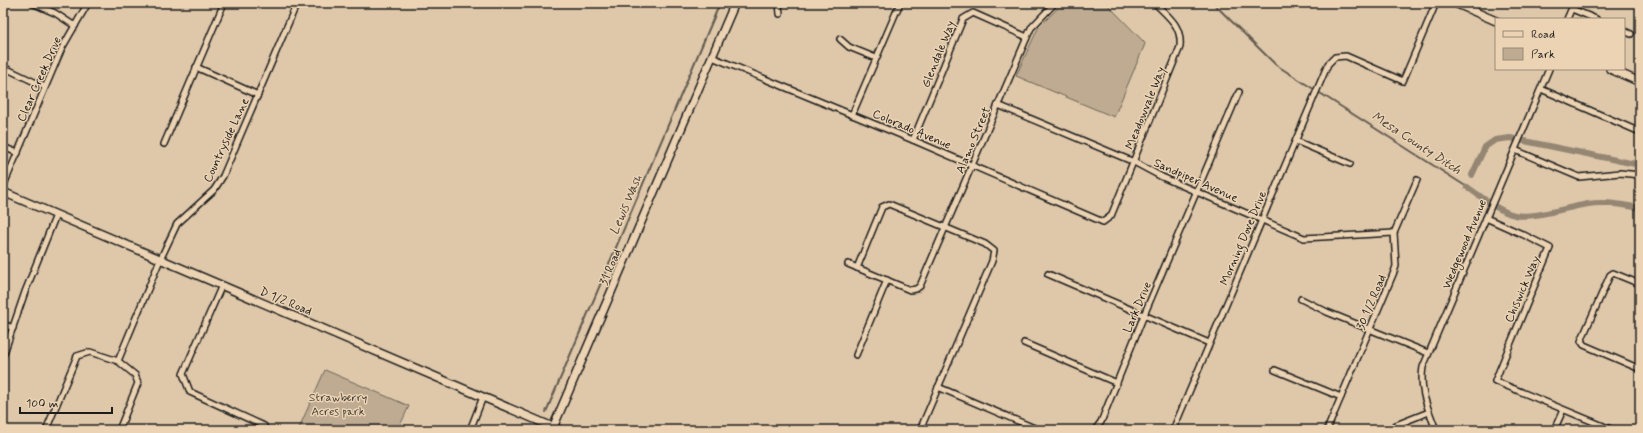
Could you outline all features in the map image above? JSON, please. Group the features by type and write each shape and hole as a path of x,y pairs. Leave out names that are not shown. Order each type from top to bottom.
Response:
{"main road":[{"name":"31 Road","path":"555,429 735,3"},
{"path":"1455,3 1495,20"},
{"path":"1612,70 1640,82"},
{"name":"D 1/2 Road","path":"3,192 555,429"}],"street":[{"path":"32,3 55,13 75,26"},
{"name":"Clear Creek Drive","path":"3,187 62,48 88,3"},
{"path":"164,144 224,3"},
{"name":"Countryside Lane","path":"118,360 160,260 177,224 219,184 297,3"},
{"path":"779,3 780,14"},
{"path":"852,115 900,3"},
{"name":"Alamo Street","path":"887,280 910,290 916,289 921,284 1027,37 1034,25 1055,3"},
{"name":"Meadowvale Way","path":"1103,222 1111,216 1180,47 1181,36 1176,24 1155,3"},
{"name":"Morning Dove Drive","path":"1173,430 1328,64 1335,57 1346,56 1402,81 1436,3"},
{"path":"1568,18 1574,3"},
{"path":"1572,9 1594,18"},
{"name":"Glendale Way","path":"913,140 963,19 973,13 1027,37"},
{"path":"1625,31 1632,34"},
{"path":"840,39 849,47 876,58"},
{"name":"Colorado Avenue","path":"712,57 913,140 1103,222"},
{"path":"3,67 46,87"},
{"path":"196,67 258,95"},
{"name":"Wedgewood Avenue","path":"1436,430 1422,391 1420,380 1423,367 1549,70"},
{"path":"1541,89 1640,132"},
{"name":"Lark Drive","path":"1096,430 1101,422 1144,315 1239,92"},
{"name":"Sandpiper Avenue","path":"998,105 1134,162 1162,178 1304,238 1394,233"},
{"path":"1296,141 1350,164"},
{"path":"3,147 18,153"},
{"path":"1515,150 1579,177 1620,173 1640,175"},
{"name":"30 1/2 Road","path":"1327,430 1396,266 1394,233 1417,180"},
{"path":"857,268 882,207 887,204 892,204 985,244 994,251 992,261 920,430"},
{"path":"3,356 25,292 56,215"},
{"name":"Chiswick Way","path":"1486,218 1550,248 1495,381 1563,410"},
{"path":"848,264 887,280 856,355"},
{"path":"1640,284 1613,273 1610,275 1582,341 1584,345 1640,369"},
{"path":"1048,274 1209,343"},
{"path":"222,285 183,374 190,392 264,426 262,430"},
{"path":"1301,299 1327,312 1428,353"},
{"path":"3,324 13,328"},
{"path":"1024,343 1117,383"},
{"path":"46,430 77,356 90,352 118,360 135,375 138,383 118,430"},
{"path":"1275,370 1341,397"},
{"path":"938,387 1039,430"},
{"path":"470,430 483,397"},
{"path":"1554,430 1563,410 1613,430"},
{"path":"1396,425 1429,412"}],"green space":[{"path":"1063,3 1106,3 1145,44 1114,117 1016,76 1038,28"},
{"name":"Strawberry Acres park","path":"325,370 409,406 398,430 298,430"}],"waterway":[{"name":"Lewis Wash","path":"546,412 720,3"},
{"name":"Mesa County Ditch","path":"1213,3 1276,65 1467,187"},
{"path":"1472,175 1485,147 1495,140 1510,138 1640,165"},
{"name":"Mesa County Ditch","path":"1467,187 1496,207 1509,213 1523,216 1541,214 1594,203 1640,208"}]}
